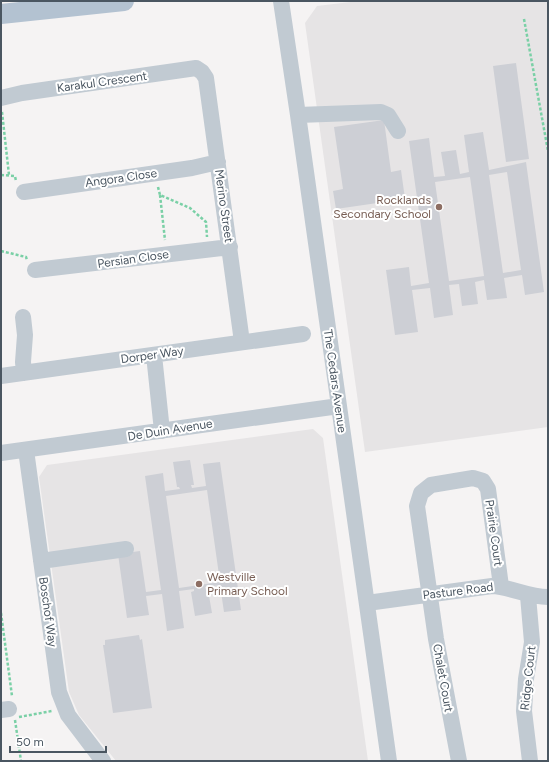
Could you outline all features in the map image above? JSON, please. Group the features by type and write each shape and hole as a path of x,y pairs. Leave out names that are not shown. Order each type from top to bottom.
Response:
{"main road":[{"path":"1,14 124,1"}],"street":[{"name":"The Cedars Avenue","path":"281,1 389,761"},
{"name":"Karakul Crescent","path":"1,98 22,93 196,68 202,72"},
{"name":"Merino Street","path":"202,72 206,78 242,342"},
{"path":"298,115 381,112 388,115 398,131"},
{"name":"Angora Close","path":"24,192 155,173 218,162"},
{"name":"Persian Close","path":"35,270 230,247"},
{"path":"24,317 24,373"},
{"name":"Dorper Way","path":"1,376 303,334"},
{"path":"154,355 162,431"},
{"name":"De Duin Avenue","path":"1,453 339,406"},
{"name":"Boschof Way","path":"26,450 59,692 65,709 104,761"},
{"name":"Prairie Court","path":"430,594 417,506 421,493 431,485 473,478 483,482 488,489 501,586"},
{"path":"41,561 126,549"},
{"name":"Pasture Road","path":"367,603 492,586 501,586 528,596 548,597"},
{"name":"Chalet Court","path":"430,594 459,761"},
{"name":"Ridge Court","path":"528,596 532,642 526,679 524,711 530,761"}],"path":[{"path":"524,19 548,152"},
{"path":"1,106 10,174"},
{"path":"155,173 160,195 167,254"},
{"path":"160,195 190,208 206,222 209,249"},
{"path":"1,252 26,257 27,270 35,270"},
{"path":"1,613 10,710 22,761"},
{"path":"10,710 65,709"}],"shaded area":[{"name":"Rocklands Secondary School","path":"359,1 548,1 548,427 365,452 305,23 317,6"},
{"name":"Westville Primary School","path":"313,429 323,438 368,761 116,761 79,715 69,692 39,477 47,465"}],"building":[{"path":"516,63 529,159 506,162 493,66"},
{"path":"384,120 391,172 401,170 405,199 336,209 333,191 343,189 334,127"},
{"path":"483,132 489,170 526,162 544,292 525,295 522,275 504,278 507,298 487,300 484,280 475,282 478,304 462,306 459,284 449,285 453,315 434,318 430,288 412,290 418,332 395,335 386,270 409,267 411,286 429,283 409,141 429,138 434,177 445,176 441,152 456,150 460,174 469,172 464,135","holes":["507,172 521,270 503,273 489,175","470,177 484,276 449,281 435,182"]},
{"path":"190,460 194,485 191,485 192,488 206,486 203,464 220,462 241,610 224,612 220,585 205,587 206,590 208,590 212,613 195,616 191,592 194,591 194,589 179,591 184,628 167,631 162,594 146,596 149,615 127,618 118,554 140,551 146,592 161,590 145,476 163,473 165,491 180,489 177,487 173,462","holes":["207,490 220,582 179,588 166,496"]},
{"path":"139,635 140,640 142,639 152,708 113,713 103,645 105,645 105,640"}],"place":[{"name":"Rocklands Secondary School","path":"439,207"},
{"name":"Westville Primary School","path":"199,584"}]}
